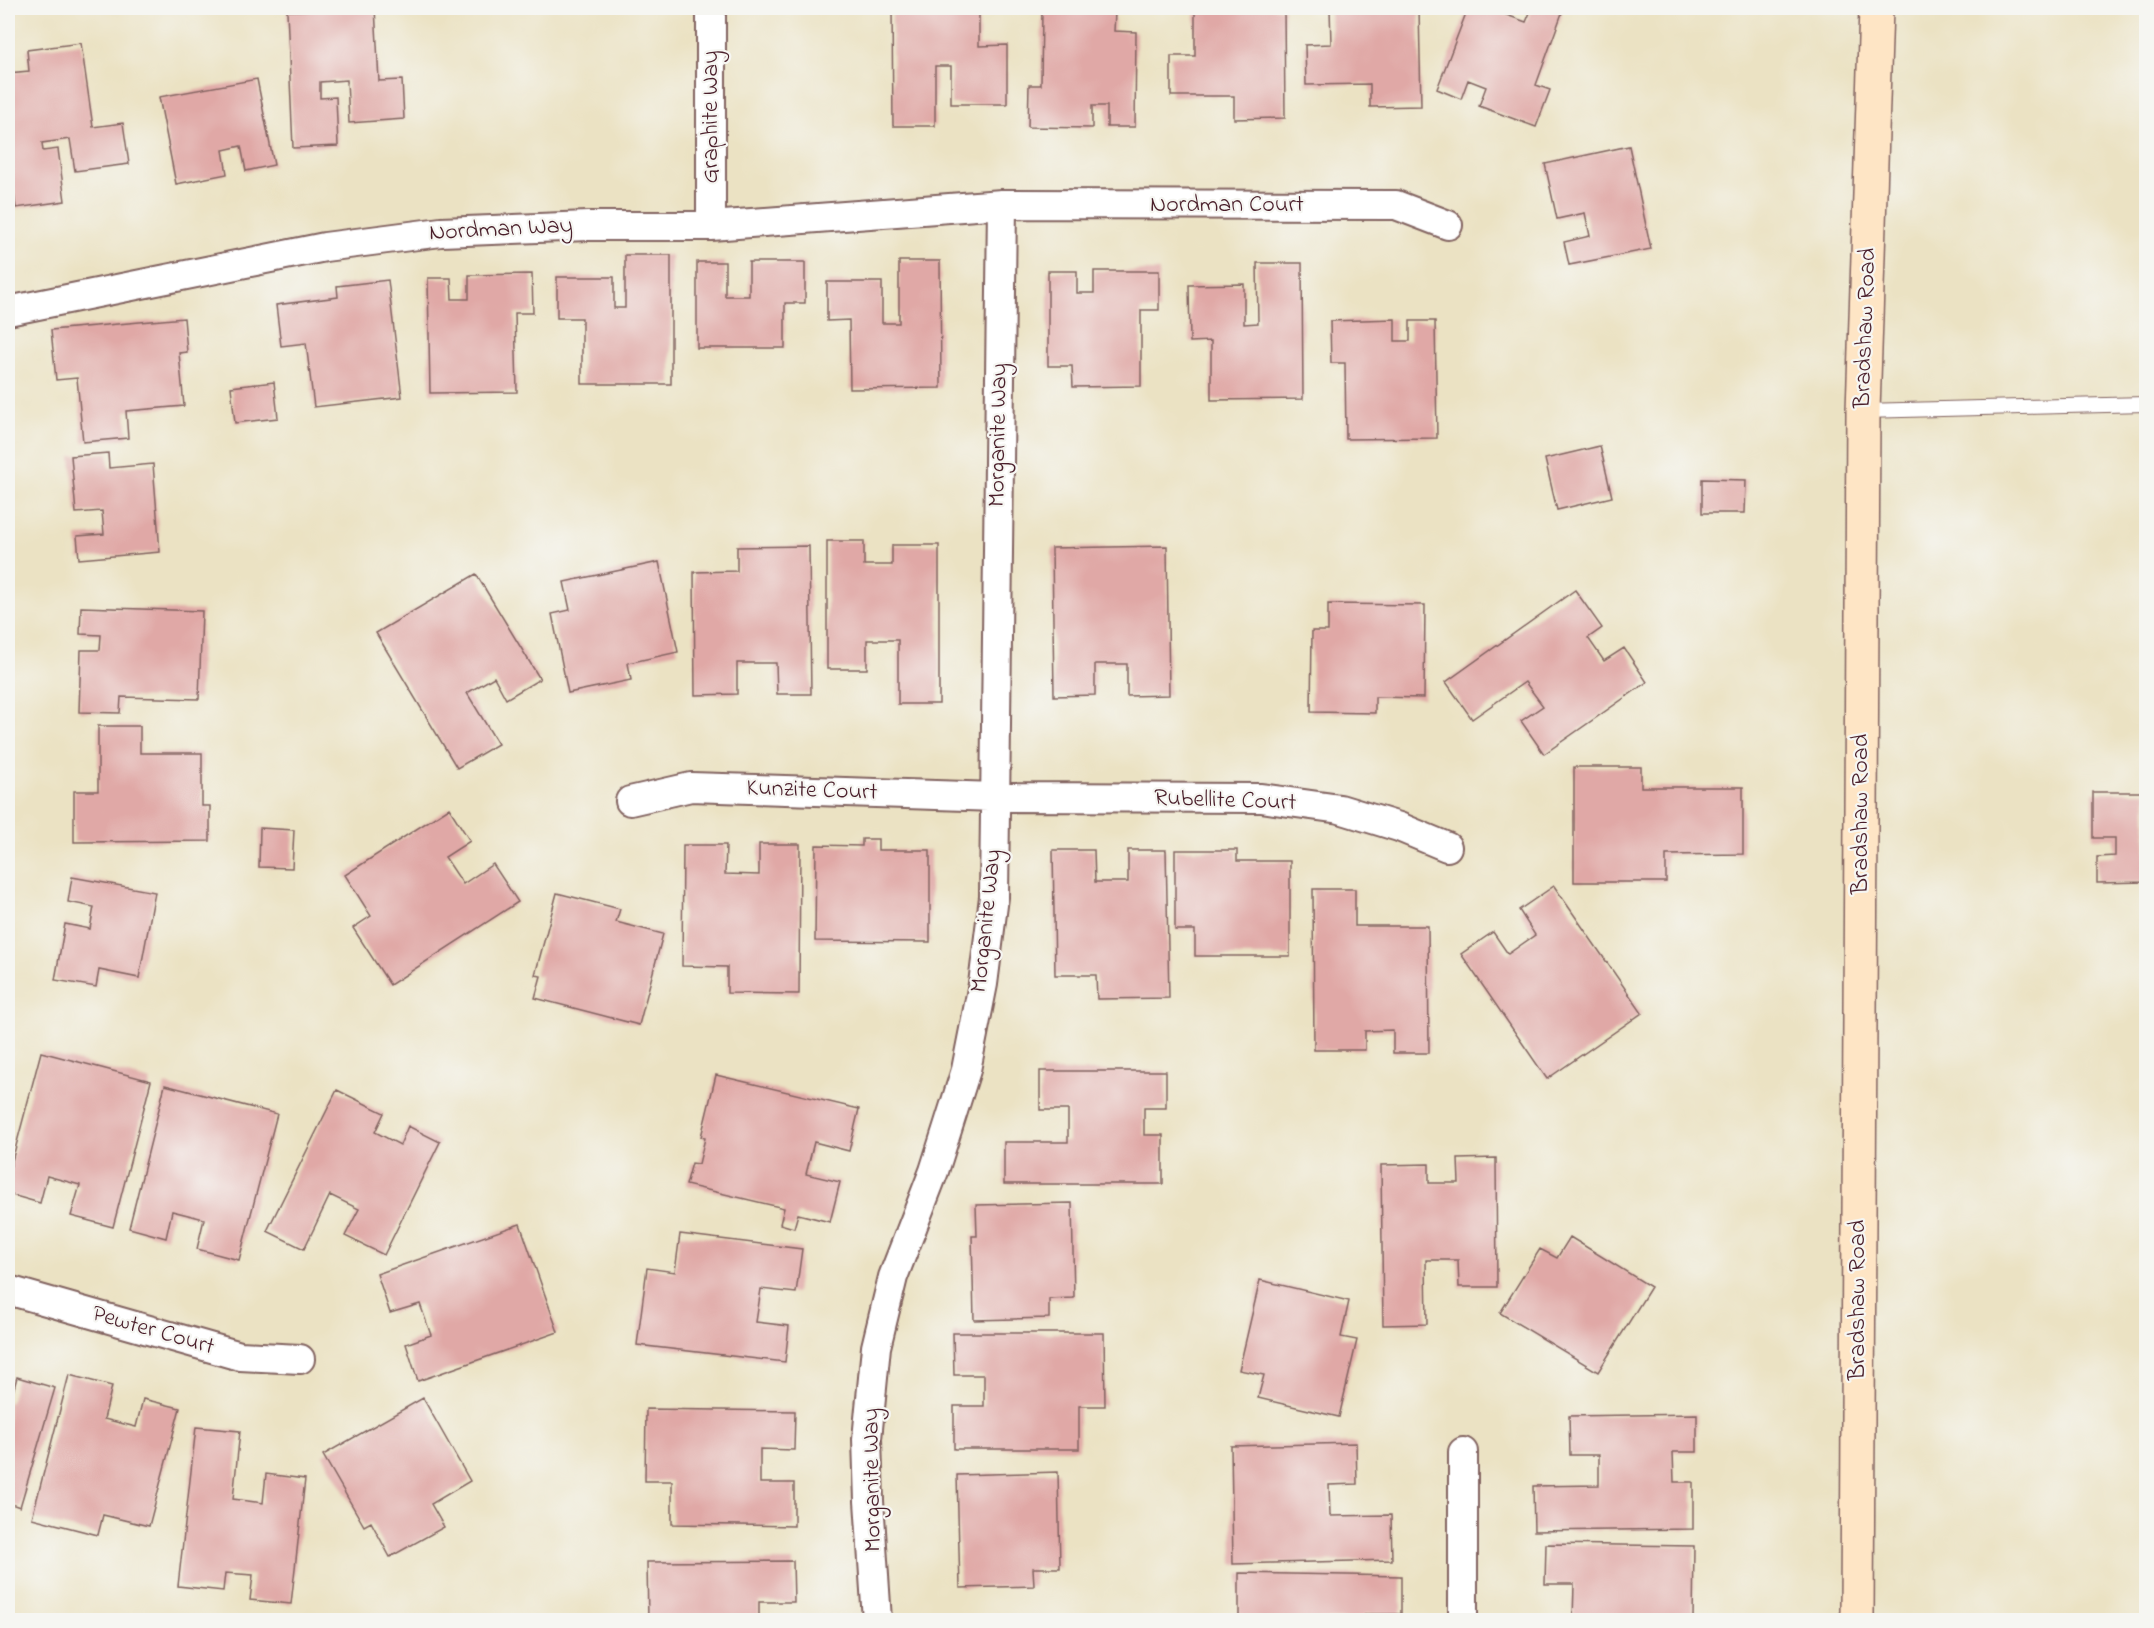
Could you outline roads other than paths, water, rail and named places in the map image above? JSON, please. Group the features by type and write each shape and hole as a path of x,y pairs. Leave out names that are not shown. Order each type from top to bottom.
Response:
{"main road":[{"name":"Bradshaw Road","path":"1857,1620 1863,411 1876,8"}],"street":[{"name":"Graphite Way","path":"711,8 711,226"},
{"name":"Nordman Way","path":"8,311 325,247 441,232 588,226 711,226 1002,204"},
{"name":"Nordman Court","path":"1002,204 1396,205 1448,225"},
{"name":"Morganite Way","path":"877,1620 867,1439 876,1347 893,1277 934,1171 966,1070 983,984 994,897 1002,204"},
{"name":"Kunzite Court","path":"630,801 691,787 996,796"},
{"name":"Rubellite Court","path":"996,796 1261,798 1340,809 1399,826 1447,847"},
{"name":"Pewter Court","path":"8,1290 240,1356 300,1359"},
{"path":"1463,1452 1463,1620"}],"lane":[{"path":"1863,411 2146,404"}]}
